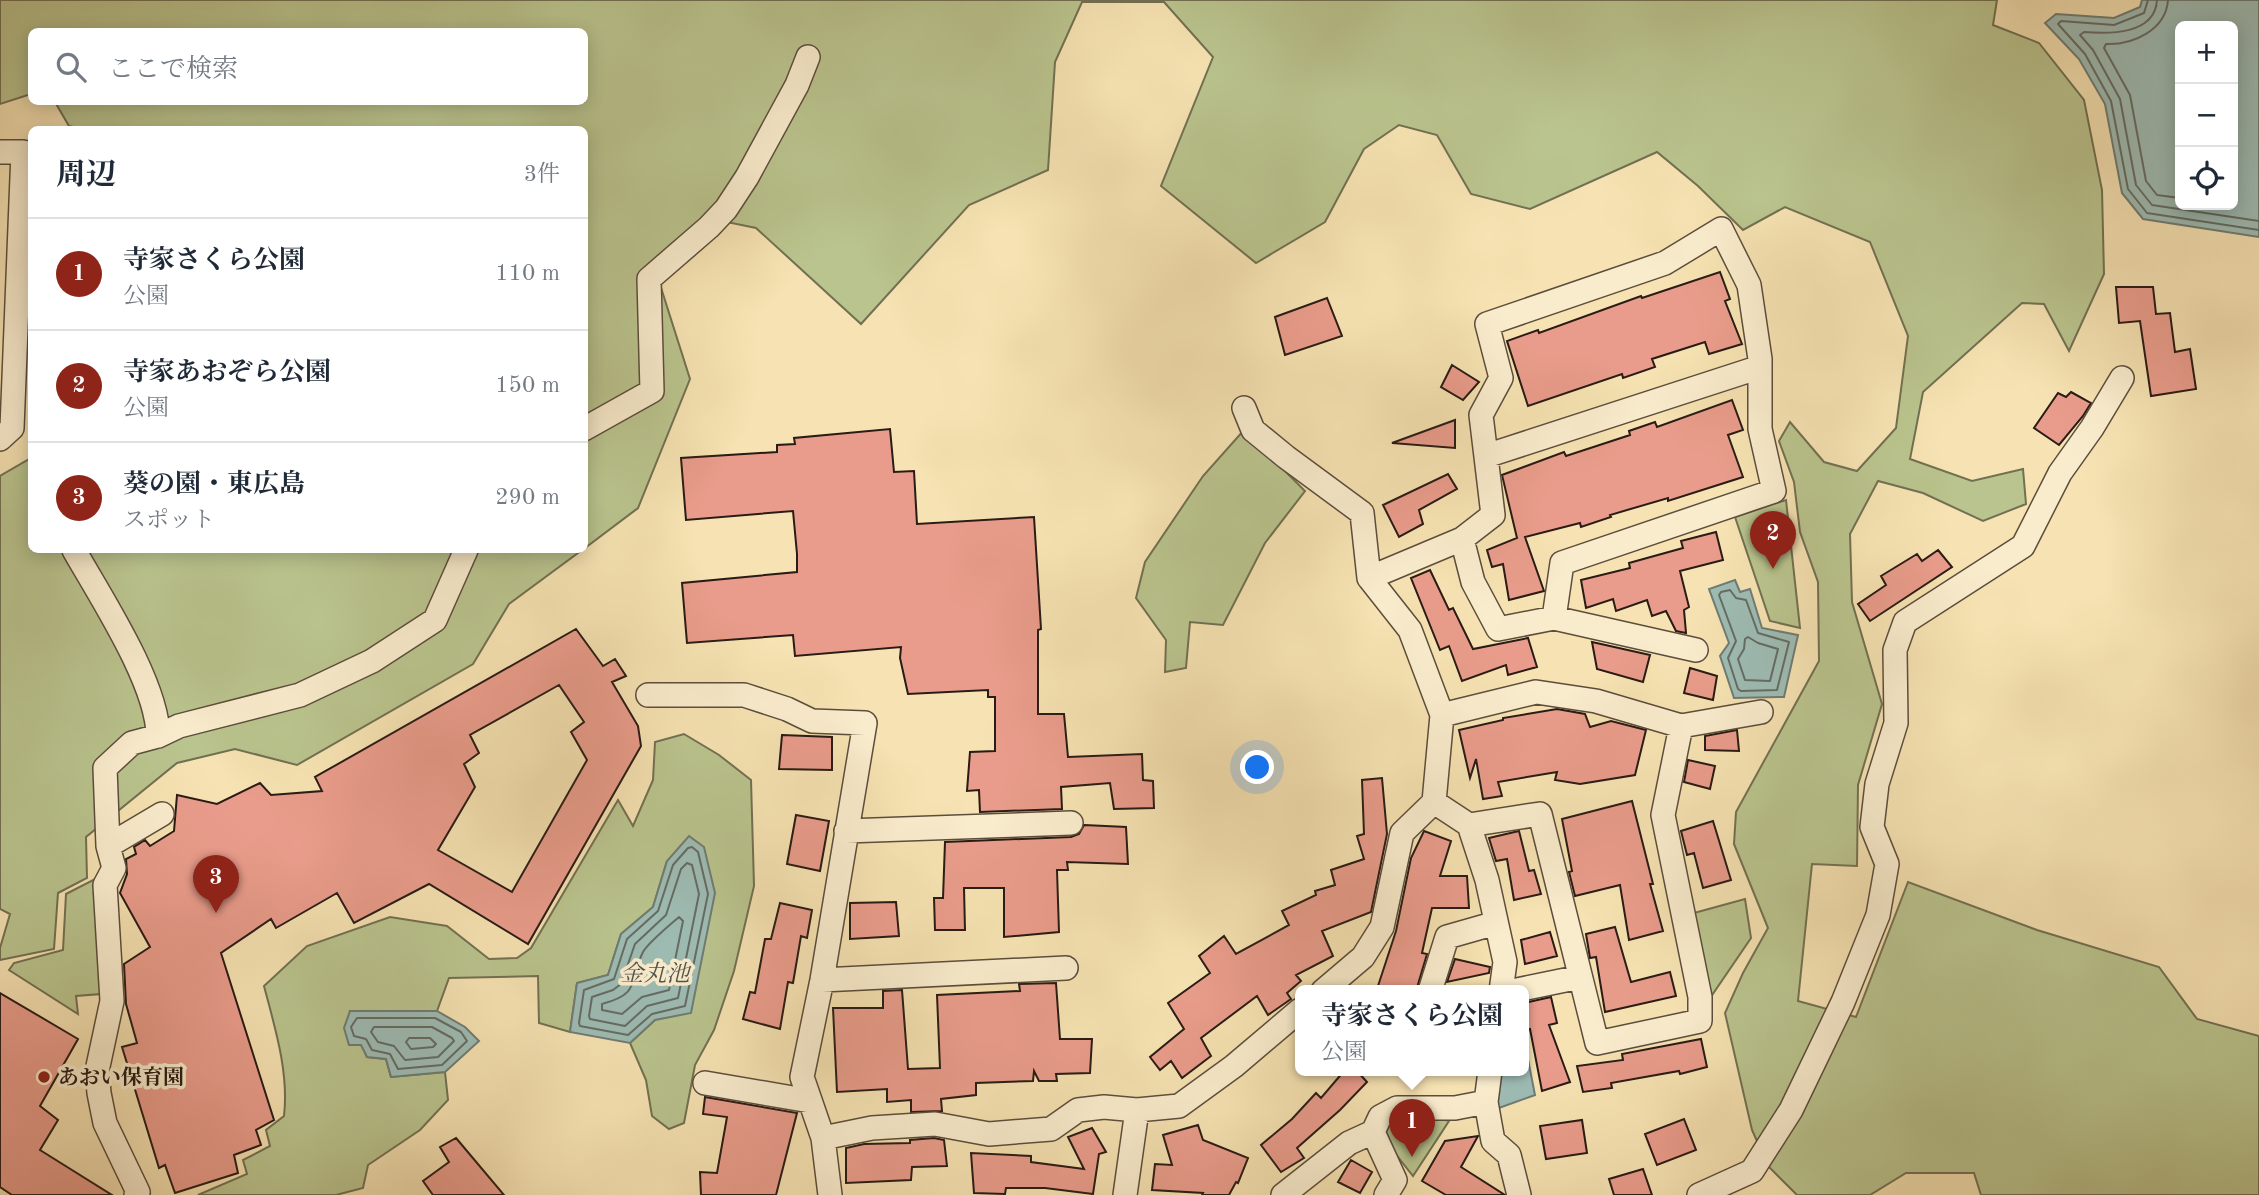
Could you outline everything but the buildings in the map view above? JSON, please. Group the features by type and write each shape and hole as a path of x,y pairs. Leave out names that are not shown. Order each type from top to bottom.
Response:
{"street":[{"path":"588,427 652,391 649,279 726,209 747,177 797,85 808,57"},
{"path":"0,152 23,152 23,334 12,428 0,439"},
{"path":"1369,578 1462,539 1493,515 1481,415 1502,378 1487,324 1665,263 1721,229 1749,285 1760,368 1760,429 1773,491 1562,563 1554,618"},
{"path":"1486,456 1760,368"},
{"path":"1699,1195 1752,1171 1791,1110 1843,1002 1878,915 1887,864 1872,827 1877,785 1896,723 1895,650 1905,622 2023,546 2060,473 2092,428 2122,378"},
{"path":"1244,408 1253,430 1362,513 1369,578 1410,630 1442,715 1434,802 1402,833 1382,927 1363,957 1330,985"},
{"path":"1462,539 1474,582 1498,629 1554,618 1696,650"},
{"path":"76,553 138,664 158,722 158,736"},
{"path":"136,1195 138,1192 105,1123 97,1071 112,1001 105,885 114,868 108,846 105,768 132,743 158,736 179,726 300,695 372,661 435,620 465,553"},
{"path":"1442,715 1536,692 1596,701 1681,726 1761,712"},
{"path":"648,695 744,695 787,709 812,722 865,723 802,1077 823,1139 830,1195"},
{"path":"1469,825 1541,814 1597,1042 1700,1021 1700,998 1663,815 1681,726"},
{"path":"1434,802 1469,825 1487,880 1505,962 1502,985"},
{"path":"108,846 162,814"},
{"path":"846,831 1071,823"},
{"path":"1432,985 1447,937 1496,923"},
{"path":"821,980 1066,968"},
{"path":"1529,988 1580,977"},
{"path":"823,1139 872,1128 935,1124 989,1134 1051,1129 1078,1110 1104,1107 1137,1110 1179,1106 1234,1066 1295,1014"},
{"path":"1489,1076 1486,1102 1493,1140 1509,1155 1519,1195"},
{"path":"705,1083 810,1101"},
{"path":"1283,1195 1349,1143 1373,1132 1380,1117 1397,1108 1455,1108 1486,1102"},
{"path":"1125,1195 1137,1110"},
{"path":"1373,1132 1395,1180 1386,1195"}],"green space":[{"path":"0,0 1997,0 1993,25 2039,43 2084,100 2102,190 2104,274 2069,351 2044,304 2022,303 1923,392 1910,459 1972,481 2023,469 2026,504 1983,521 1923,493 1878,481 1850,534 1852,602 1882,704 1858,785 1857,866 1812,864 1798,1001 1856,1017 1908,882 2037,930 2159,967 2197,1019 2259,1036 2259,1195 1981,1195 1974,1173 1906,1173 1870,1195 1797,1195 1768,1166 1752,1130 1725,1013 1768,928 1734,844 1736,812 1819,661 1818,582 1800,532 1794,482 1779,441 1790,422 1824,462 1857,471 1896,428 1908,336 1870,242 1785,207 1743,230 1698,186 1657,152 1530,209 1471,194 1437,135 1399,125 1364,149 1325,222 1256,263 1161,186 1213,57 1164,2 1082,2 1055,62 1048,170 969,205 861,324 756,228 727,222 657,275 690,379 638,508 588,546 588,126 69,126 57,105 588,105 588,28 28,28 28,95 0,104"},
{"path":"1244,430 1305,491 1265,543 1223,625 1190,622 1186,668 1165,672 1166,640 1136,598 1145,562 1203,476"},
{"path":"28,460 28,553 578,553 509,604 473,664 297,765 235,749 177,763 86,837 87,878 58,893 54,949 0,960 0,948 10,914 0,909 0,476"},
{"path":"1786,500 1800,628 1770,621 1735,517"},
{"path":"684,734 719,755 751,780 754,886 734,971 714,1030 695,1065 684,1123 669,1129 652,1116 646,1080 630,1043 655,1020 667,861 653,907 621,934 608,975 577,983 570,1032 539,1023 538,976 449,978 437,1011 350,1011 367,1057 386,1059 391,1077 445,1072 448,1100 420,1130 368,1165 363,1188 336,1195 198,1195 247,1174 243,1160 270,1146 266,1130 284,1116 283,1067 264,986 307,946 390,917 447,926 489,959 517,958 531,948 618,800 633,826 653,780 655,742"},
{"path":"95,879 101,994 76,996 78,1014 9,970 14,963 63,950 66,894"},
{"path":"1745,899 1751,938 1708,1001 1694,913"},
{"path":"1407,1117 1435,1117 1449,1121 1413,1176 1383,1138 1388,1122"}],"water":[{"path":"2142,0 2259,0 2259,237 2143,219 2122,193 2105,104 2079,59 2045,23 2056,14 2114,18 2140,7"},
{"path":"1735,580 1740,592 1750,589 1762,628 1798,635 1784,697 1734,698 1720,656 1729,643 1709,589"},
{"name":"金丸池","path":"689,836 704,847 715,893 691,1013 655,1020 630,1043 570,1032 577,983 608,975 621,934 653,907 667,861"},
{"path":"350,1011 437,1011 465,1027 479,1041 445,1072 391,1077 386,1059 367,1057 361,1045 349,1045 344,1028"},
{"path":"1529,1064 1535,1095 1496,1109 1496,1076 1529,1076"}],"place":[{"name":"寺家あおぞら公園","path":"1773,569"},
{"name":"葵の園・東広島","path":"216,913"},
{"name":"あおい保育園","path":"44,1077"},
{"name":"寺家さくら公園","path":"1412,1157"}]}
